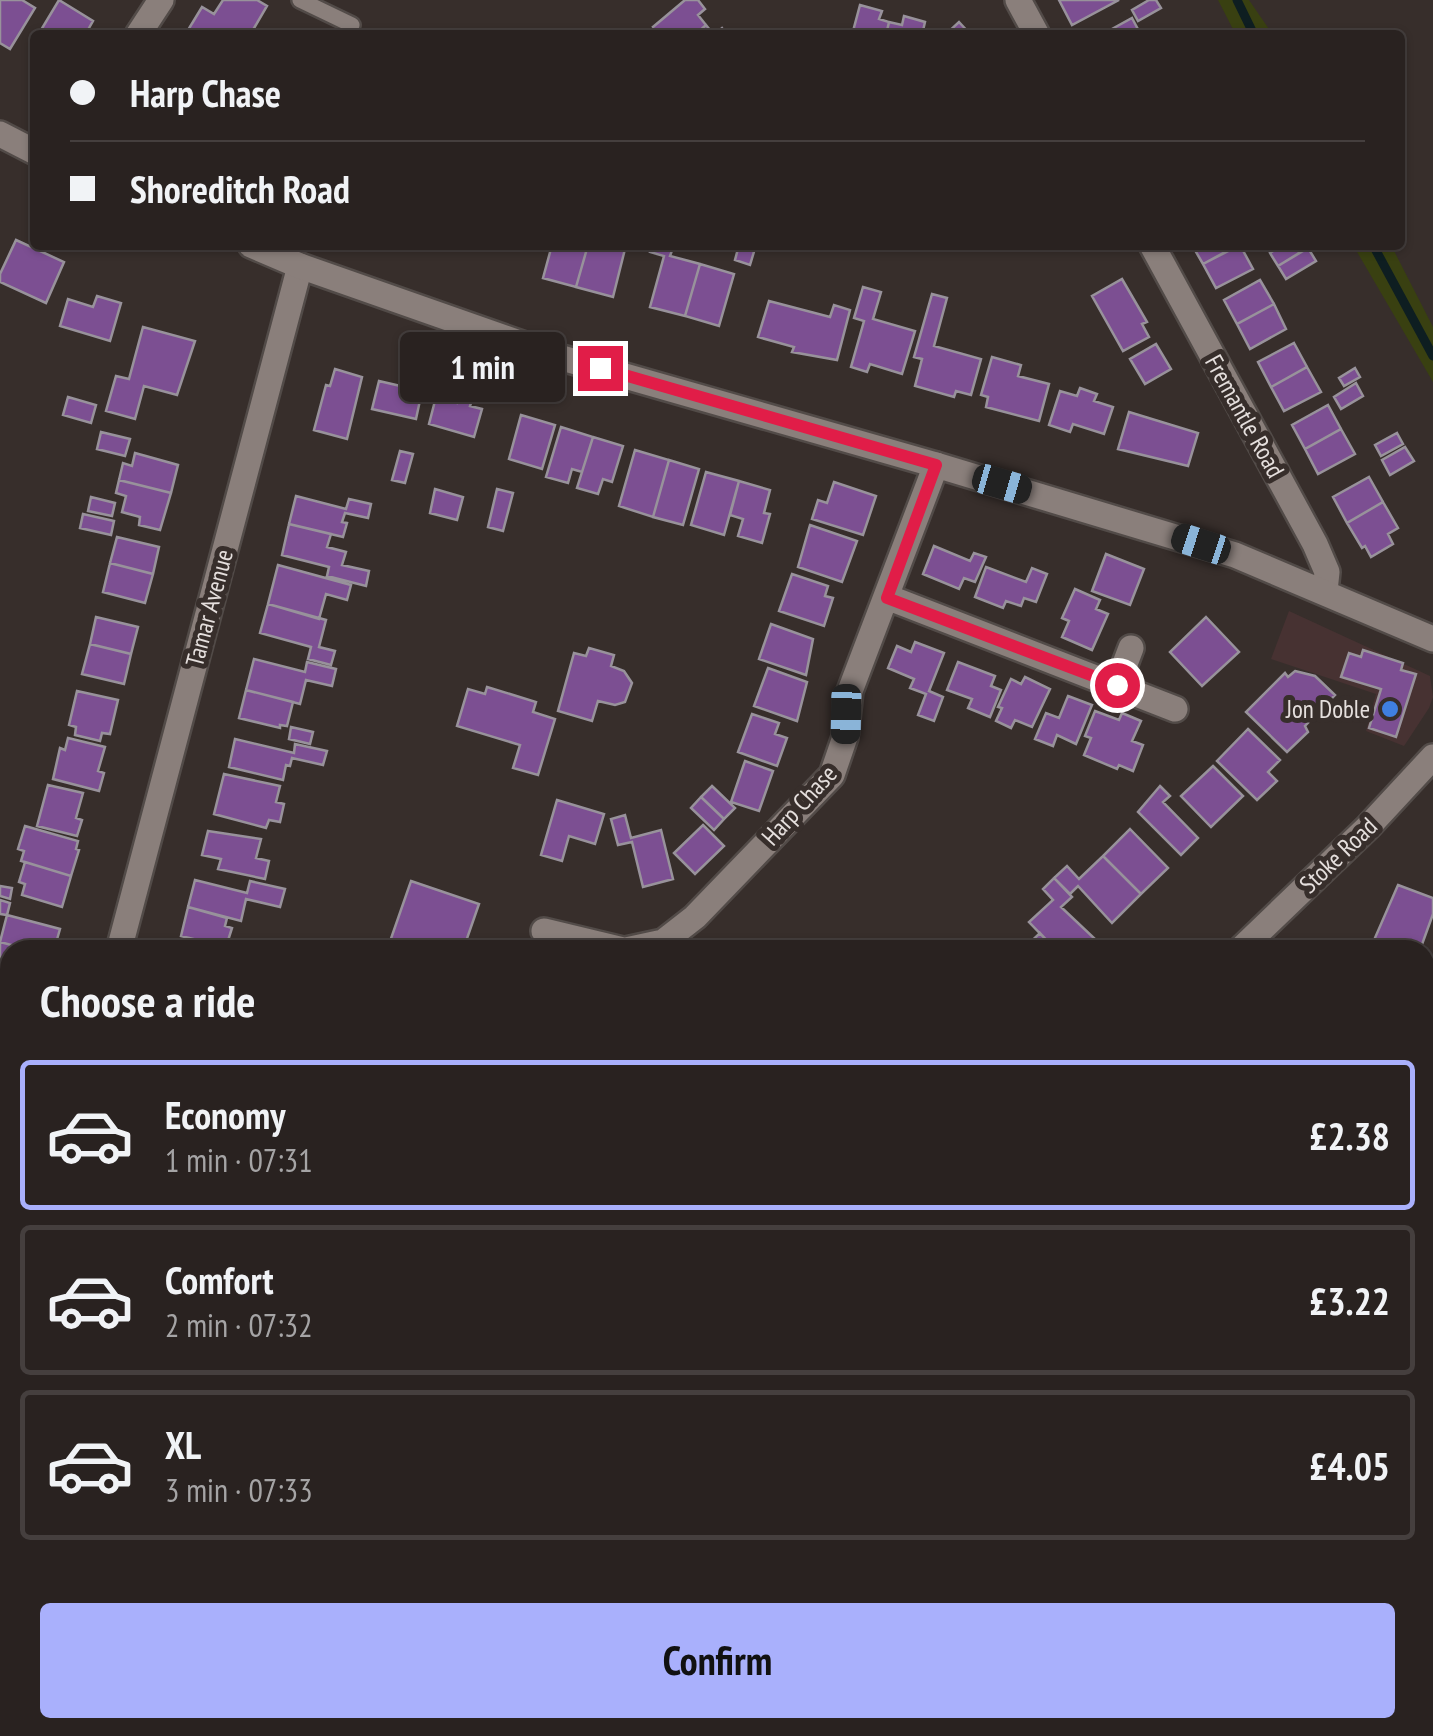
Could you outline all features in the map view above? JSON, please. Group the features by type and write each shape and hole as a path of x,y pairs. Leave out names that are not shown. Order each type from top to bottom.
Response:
{"street":[{"path":"141,30 161,0"},
{"path":"1018,0 1034,30"},
{"path":"0,134 30,149"},
{"path":"263,250 562,358 1218,550 1325,591 1433,639"},
{"name":"Fremantle Road","path":"1155,250 1315,544 1327,572 1325,591"},
{"name":"Tamar Avenue","path":"122,940 300,266"},
{"name":"Harp Chase","path":"665,940 695,918 832,775 846,737 850,691 936,465"},
{"path":"887,598 1176,709"},
{"path":"1117,685 1131,648"},
{"name":"Stoke Road","path":"1250,940 1368,827 1433,757"},
{"name":"Harp Chase","path":"544,930 581,940"}],"lane":[{"path":"300,0 352,25"}],"shaded area":[{"path":"1289,611 1430,676 1433,697 1429,708 1404,746 1366,731 1376,694 1271,659"}],"green space":[{"path":"1218,0 1249,0 1270,30 1233,30"},
{"path":"1356,250 1394,250 1433,327 1433,382"}],"building":[{"path":"0,0 22,0 35,8 10,49 0,43"},
{"path":"59,0 93,21 88,30 41,30"},
{"path":"223,0 257,0 267,6 253,30 188,30 202,7 214,14"},
{"path":"685,0 698,0 705,9 698,15 706,25 700,30 653,27"},
{"path":"1059,0 1119,0 1072,25"},
{"path":"1156,0 1161,8 1138,21 1132,10"},
{"path":"860,5 882,11 879,19 889,22 887,30 853,30"},
{"path":"904,16 925,22 923,30 887,30 889,22 902,25"},
{"path":"1132,18 1138,30 1110,30"},
{"path":"959,22 966,30 950,30"},
{"path":"16,240 30,250 64,262 46,303 0,282"},
{"path":"551,250 587,250 576,287 543,278"},
{"path":"587,250 625,250 613,297 576,287"},
{"path":"672,250 670,256 700,264 685,316 650,307 664,256 650,252"},
{"path":"738,250 754,250 750,265 735,260"},
{"path":"1195,250 1229,250 1203,264"},
{"path":"1230,250 1243,250 1253,269 1216,288 1203,264"},
{"path":"1298,250 1299,253 1278,266 1270,253"},
{"path":"1305,250 1309,250 1316,261 1286,279 1278,266"},
{"path":"700,264 734,274 719,326 685,316"},
{"path":"1122,279 1147,322 1142,324 1149,337 1123,351 1092,296"},
{"path":"1260,280 1274,304 1237,324 1224,300"},
{"path":"863,287 881,292 873,319 915,331 902,374 870,364 867,372 851,367 864,321 854,318"},
{"path":"932,294 947,298 934,346 981,359 971,395 956,391 954,397 915,386 922,359 914,357"},
{"path":"97,296 121,303 110,341 60,326 68,299 93,307"},
{"path":"769,301 830,317 834,305 850,310 837,360 792,352 794,347 758,337"},
{"path":"1274,304 1286,329 1250,349 1237,324"},
{"path":"143,327 195,341 177,395 144,386 135,419 106,411 116,376 129,379"},
{"path":"1294,343 1307,367 1271,387 1258,362"},
{"path":"1156,344 1171,369 1145,384 1130,359"},
{"path":"992,357 1021,365 1018,376 1049,384 1039,421 986,407 988,397 981,395"},
{"path":"1307,367 1321,392 1284,411 1271,387"},
{"path":"1355,368 1360,377 1344,386 1339,378"},
{"path":"335,369 362,377 347,439 314,430 326,385 330,386"},
{"path":"379,381 422,391 416,419 372,409"},
{"path":"1356,383 1363,396 1341,409 1334,397"},
{"path":"1080,388 1097,394 1094,401 1113,407 1104,434 1073,424 1070,432 1049,425 1060,391 1077,396"},
{"path":"459,396 472,400 470,406 482,409 474,437 429,424 436,397 457,403"},
{"path":"68,397 96,405 91,423 63,415"},
{"path":"1328,405 1341,429 1305,449 1292,425"},
{"path":"1129,412 1198,433 1188,466 1118,449"},
{"path":"521,415 555,425 542,469 509,459"},
{"path":"561,427 593,437 582,472 572,469 568,483 546,477"},
{"path":"1341,429 1355,454 1318,474 1305,449"},
{"path":"101,432 130,439 125,456 97,449"},
{"path":"1397,433 1403,444 1381,456 1375,445"},
{"path":"593,437 623,446 612,482 603,479 598,494 577,488"},
{"path":"1405,447 1414,461 1390,475 1382,460"},
{"path":"635,450 669,460 653,517 619,506"},
{"path":"400,451 413,454 405,483 392,480"},
{"path":"135,453 178,465 171,493 119,480 123,463 132,466"},
{"path":"669,460 699,469 683,525 653,517"},
{"path":"706,472 739,481 724,535 691,525"},
{"path":"1369,477 1383,502 1347,523 1333,497"},
{"path":"119,480 171,493 160,530 139,525 140,517 122,512 126,496 116,493"},
{"path":"739,481 770,490 764,513 770,514 762,543 738,536 743,519 730,515"},
{"path":"834,482 876,496 863,535 812,519 818,500 827,503"},
{"path":"435,489 463,497 457,520 430,513"},
{"path":"497,489 513,493 503,531 488,527"},
{"path":"296,496 346,509 349,499 371,504 368,518 345,513 343,537 289,524"},
{"path":"91,497 115,503 112,516 88,511"},
{"path":"1383,502 1398,528 1388,534 1393,544 1371,557 1347,523"},
{"path":"83,514 114,521 111,535 80,528"},
{"path":"289,524 331,534 327,547 346,552 342,565 369,571 366,586 327,576 329,567 282,555"},
{"path":"810,525 857,541 842,582 798,567"},
{"path":"117,537 159,547 153,574 110,563"},
{"path":"934,546 970,561 974,553 986,557 975,582 964,578 959,589 923,574"},
{"path":"1106,554 1144,569 1130,605 1092,591"},
{"path":"110,563 153,574 145,603 103,592"},
{"path":"278,565 351,585 347,600 326,594 319,619 268,604"},
{"path":"986,567 1026,582 1032,568 1047,574 1036,602 1024,598 1021,606 1006,601 1003,608 975,597"},
{"path":"792,574 828,586 825,596 833,598 824,626 779,611"},
{"path":"1075,589 1100,600 1096,609 1108,614 1092,650 1062,637 1069,621 1062,618"},
{"path":"268,604 326,620 319,647 335,651 331,665 308,659 311,647 260,633"},
{"path":"96,617 138,627 131,654 90,644"},
{"path":"1206,617 1239,652 1202,686 1170,652"},
{"path":"771,624 813,639 806,675 759,659"},
{"path":"915,642 944,653 929,691 943,697 934,721 918,715 926,694 910,688 914,679 888,668 897,646 911,652"},
{"path":"90,644 131,654 124,684 82,674"},
{"path":"589,648 614,655 611,666 624,671 632,683 625,702 615,705 598,701 592,721 558,711 574,653 586,656"},
{"name":"Jon Doble","path":"1363,650 1403,663 1401,670 1416,674 1396,737 1369,728 1381,689 1341,677 1349,653 1361,657"},
{"path":"254,659 305,672 307,662 336,669 332,686 306,680 300,704 246,690"},
{"path":"958,662 995,676 991,686 1001,690 990,717 968,708 972,699 947,690"},
{"path":"768,668 807,682 797,721 754,706"},
{"path":"1295,671 1315,676 1335,695 1305,726 1308,732 1287,752 1246,712 1285,673 1288,677"},
{"path":"1025,677 1050,689 1032,727 1015,720 1011,728 996,721 1002,708 998,707 1011,679 1021,684"},
{"path":"487,687 536,702 533,712 555,719 538,775 513,768 520,745 457,726 468,689 485,694"},
{"path":"246,690 293,702 287,726 280,728 239,718"},
{"path":"77,691 118,700 110,734 102,733 100,741 75,735 76,727 69,725"},
{"path":"1068,696 1092,705 1076,744 1057,735 1053,746 1035,739 1046,713 1059,718"},
{"path":"1095,711 1119,720 1122,713 1141,721 1132,741 1143,745 1133,771 1119,765 1117,769 1084,755 1091,738 1085,736"},
{"path":"752,714 779,723 775,734 787,738 777,766 738,752"},
{"path":"291,727 313,732 310,744 289,739"},
{"path":"1248,729 1280,760 1268,772 1277,781 1257,800 1217,761"},
{"path":"68,738 105,747 98,771 104,773 99,791 53,779 60,748 65,750"},
{"path":"235,739 294,753 295,744 327,751 323,765 292,758 283,780 229,767"},
{"path":"745,761 773,771 759,811 731,802"},
{"path":"1213,766 1243,796 1211,827 1181,796"},
{"path":"224,774 280,786 276,802 284,804 280,822 269,820 266,828 214,814"},
{"path":"48,785 83,793 76,818 82,820 77,836 37,826"},
{"path":"712,786 735,808 724,819 701,797"},
{"path":"1160,786 1170,796 1163,802 1198,838 1181,855 1138,812"},
{"path":"701,797 724,819 714,830 691,808"},
{"path":"557,800 604,814 595,844 569,836 562,861 541,855"},
{"path":"625,815 631,838 661,830 673,879 643,887 632,842 618,845 611,819"},
{"path":"703,825 724,846 695,874 674,853"},
{"path":"25,826 78,841 71,876 21,861 24,851 18,849"},
{"path":"1130,829 1168,868 1141,894 1103,856"},
{"path":"208,831 261,839 256,858 269,861 265,879 218,869 221,859 202,855"},
{"path":"1103,856 1141,894 1112,923 1078,886 1070,894 1054,878 1067,866 1079,879"},
{"path":"25,862 71,876 62,907 22,895 25,884 19,882"},
{"path":"1054,878 1072,897 1061,907 1095,939 1046,940 1029,922 1053,900 1043,889"},
{"path":"195,880 247,893 250,881 285,889 280,907 246,899 241,921 188,907"},
{"path":"411,881 479,904 466,940 390,940"},
{"path":"1398,885 1433,898 1433,914 1424,940 1374,940"},
{"path":"0,886 12,888 10,899 0,896"},
{"path":"0,900 10,903 7,915 0,914"},
{"path":"188,907 227,918 225,926 232,928 228,940 181,936"},
{"path":"7,915 60,929 57,940 1,940"}],"waterway":[{"path":"1237,0 1252,30"},
{"path":"1376,250 1433,356"}],"place":[{"name":"Jon Doble","path":"1390,709"}],"route":[{"path":"600,368 936,465 887,598 1117,685"}]}
